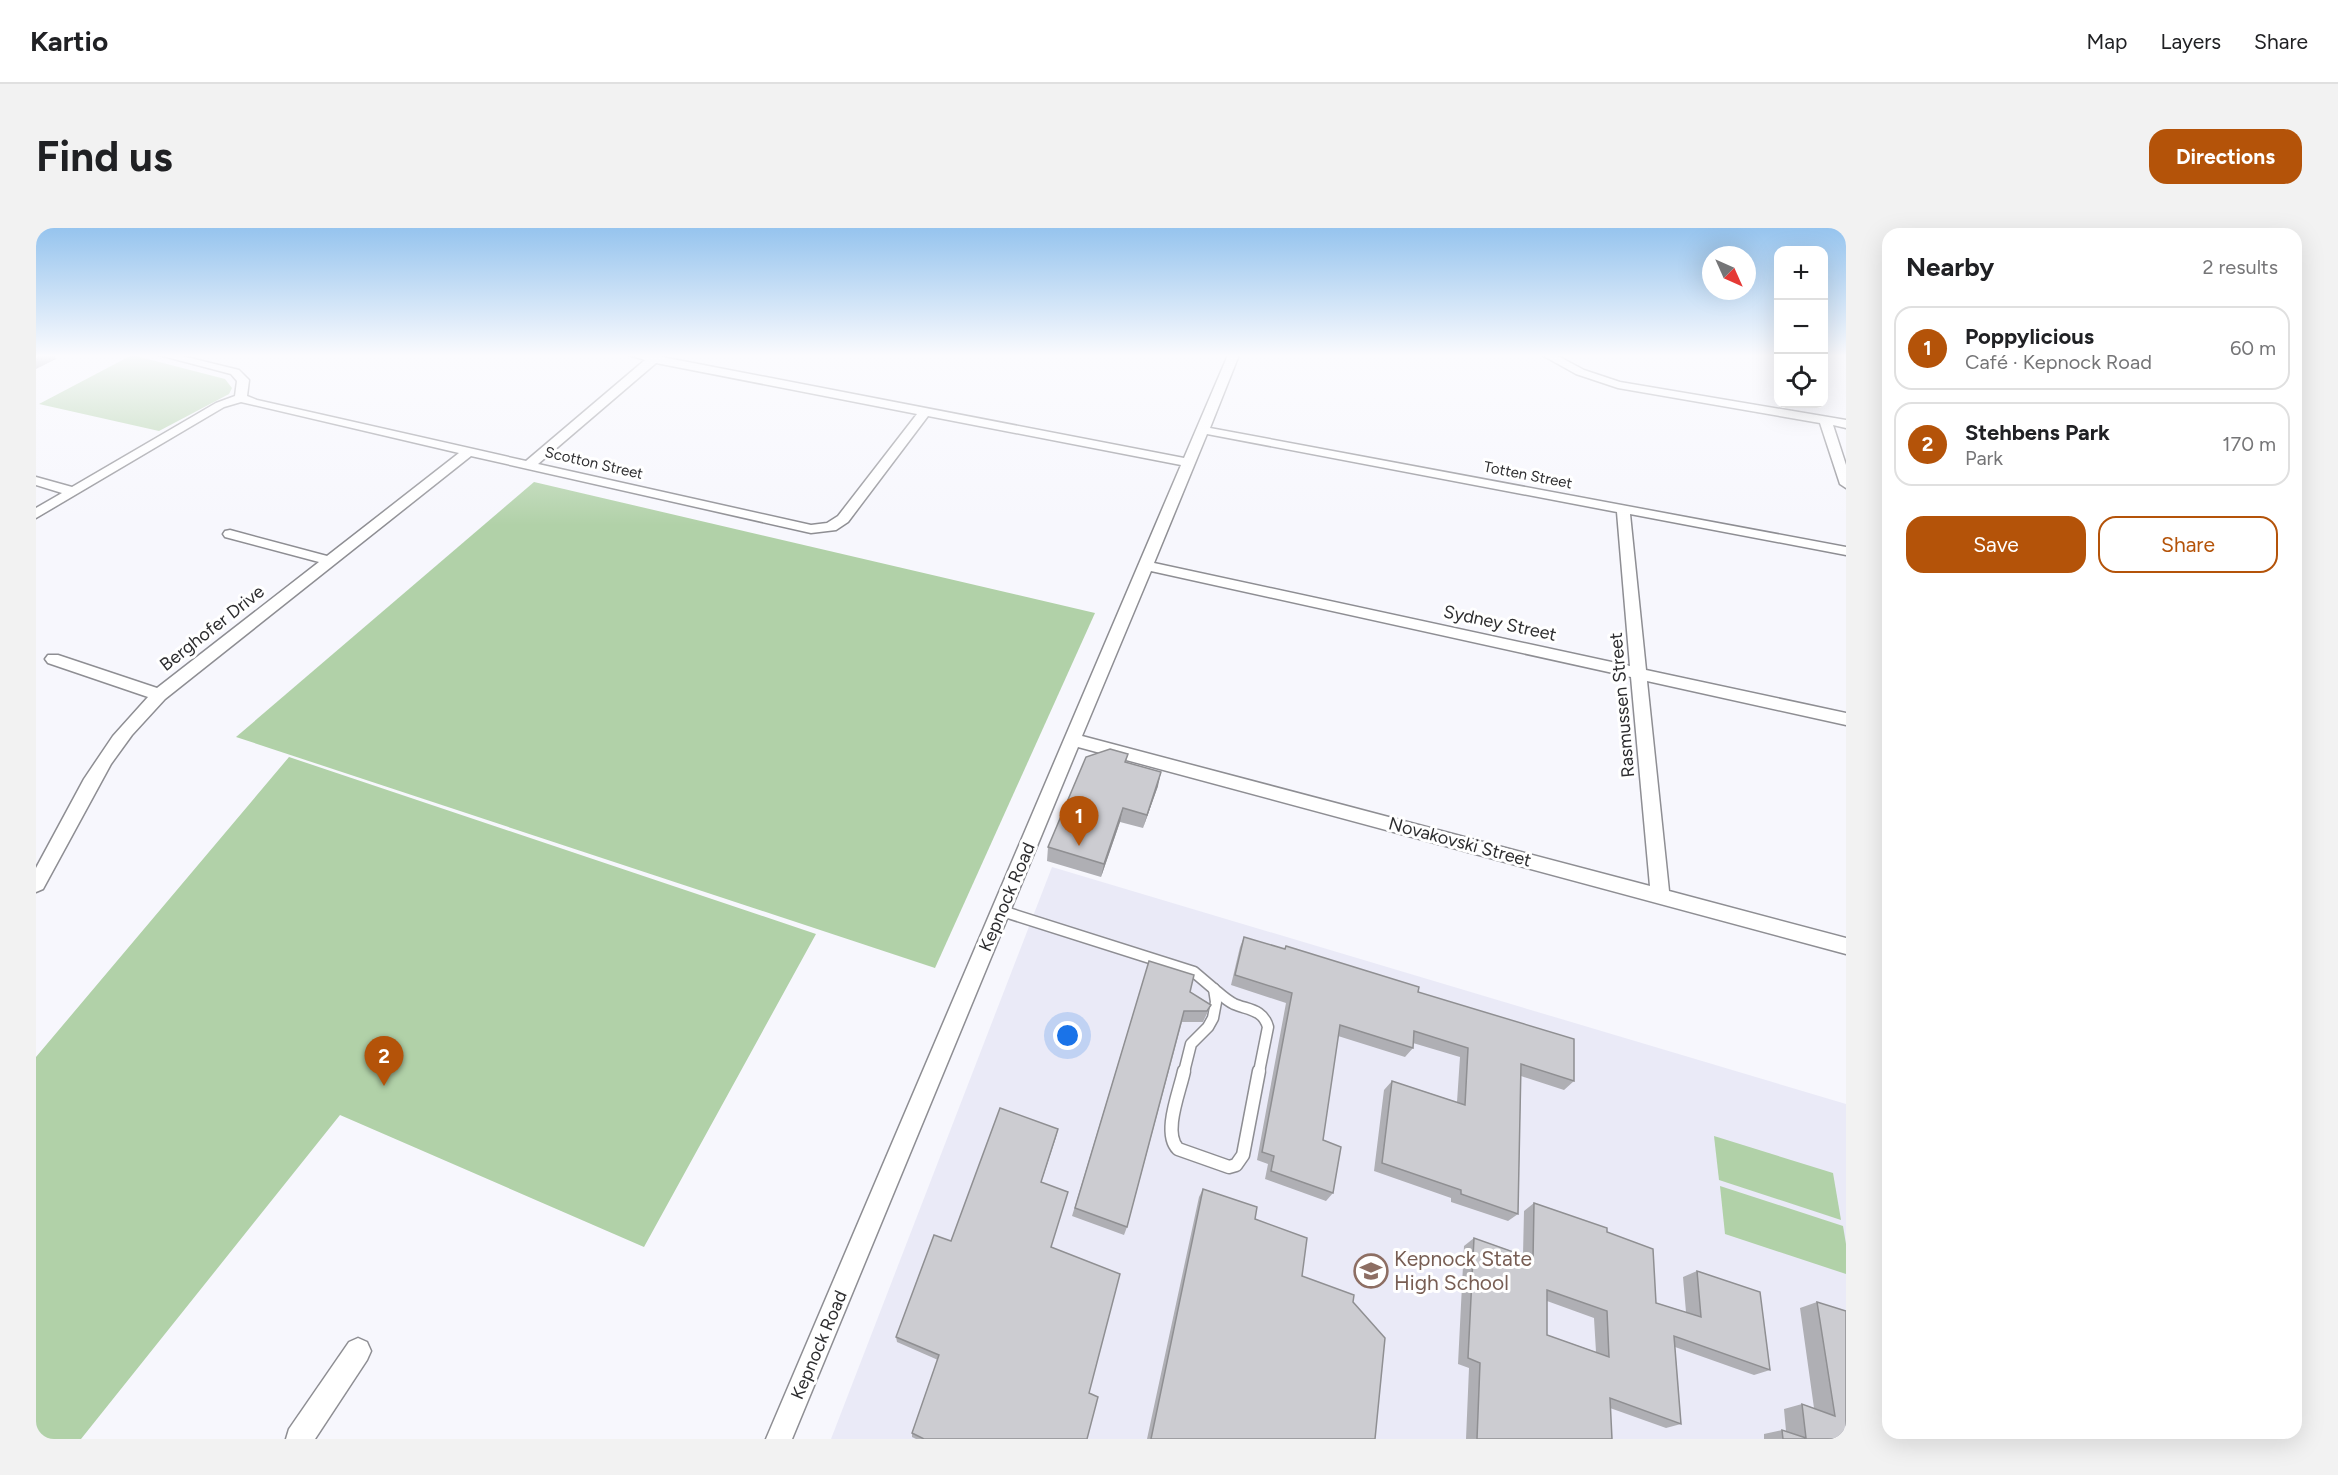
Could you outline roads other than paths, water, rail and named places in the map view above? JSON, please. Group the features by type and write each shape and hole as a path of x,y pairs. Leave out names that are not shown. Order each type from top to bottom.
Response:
{"street":[{"path":"36,514 209,412"},
{"name":"Scotton Street","path":"297,412 467,453 811,529 831,527 843,519 925,412"},
{"path":"529,465 592,412"},
{"path":"928,412 1189,463"},
{"name":"Kepnock Road","path":"779,1439 1211,412"},
{"path":"1775,412 1846,424"},
{"path":"1825,420 1846,484"},
{"name":"Totten Street","path":"1203,430 1846,551"},
{"name":"Berghofer Drive","path":"36,884 98,769 132,724 159,695 467,453"},
{"path":"36,481 74,492"},
{"name":"Rasmussen Street","path":"1623,510 1660,896"},
{"path":"230,534 329,561"},
{"name":"Sydney Street","path":"1145,566 1846,719"},
{"path":"53,659 159,695"},
{"name":"Novakovski Street","path":"1074,740 1846,946"},
{"path":"298,1439 358,1352"}],"lane":[{"path":"1002,911 1194,972 1214,988 1230,1002 1259,1013 1267,1021 1268,1027 1244,1155 1241,1161 1229,1167 1178,1149 1173,1144 1170,1130 1191,1044 1212,1020 1217,999 1214,988"}],"place":[{"name":"Poppylicious","path":"1079,846"},
{"name":"Stehbens Park","path":"384,1086"},
{"name":"Kepnock State High School","path":"1371,1271"}]}
